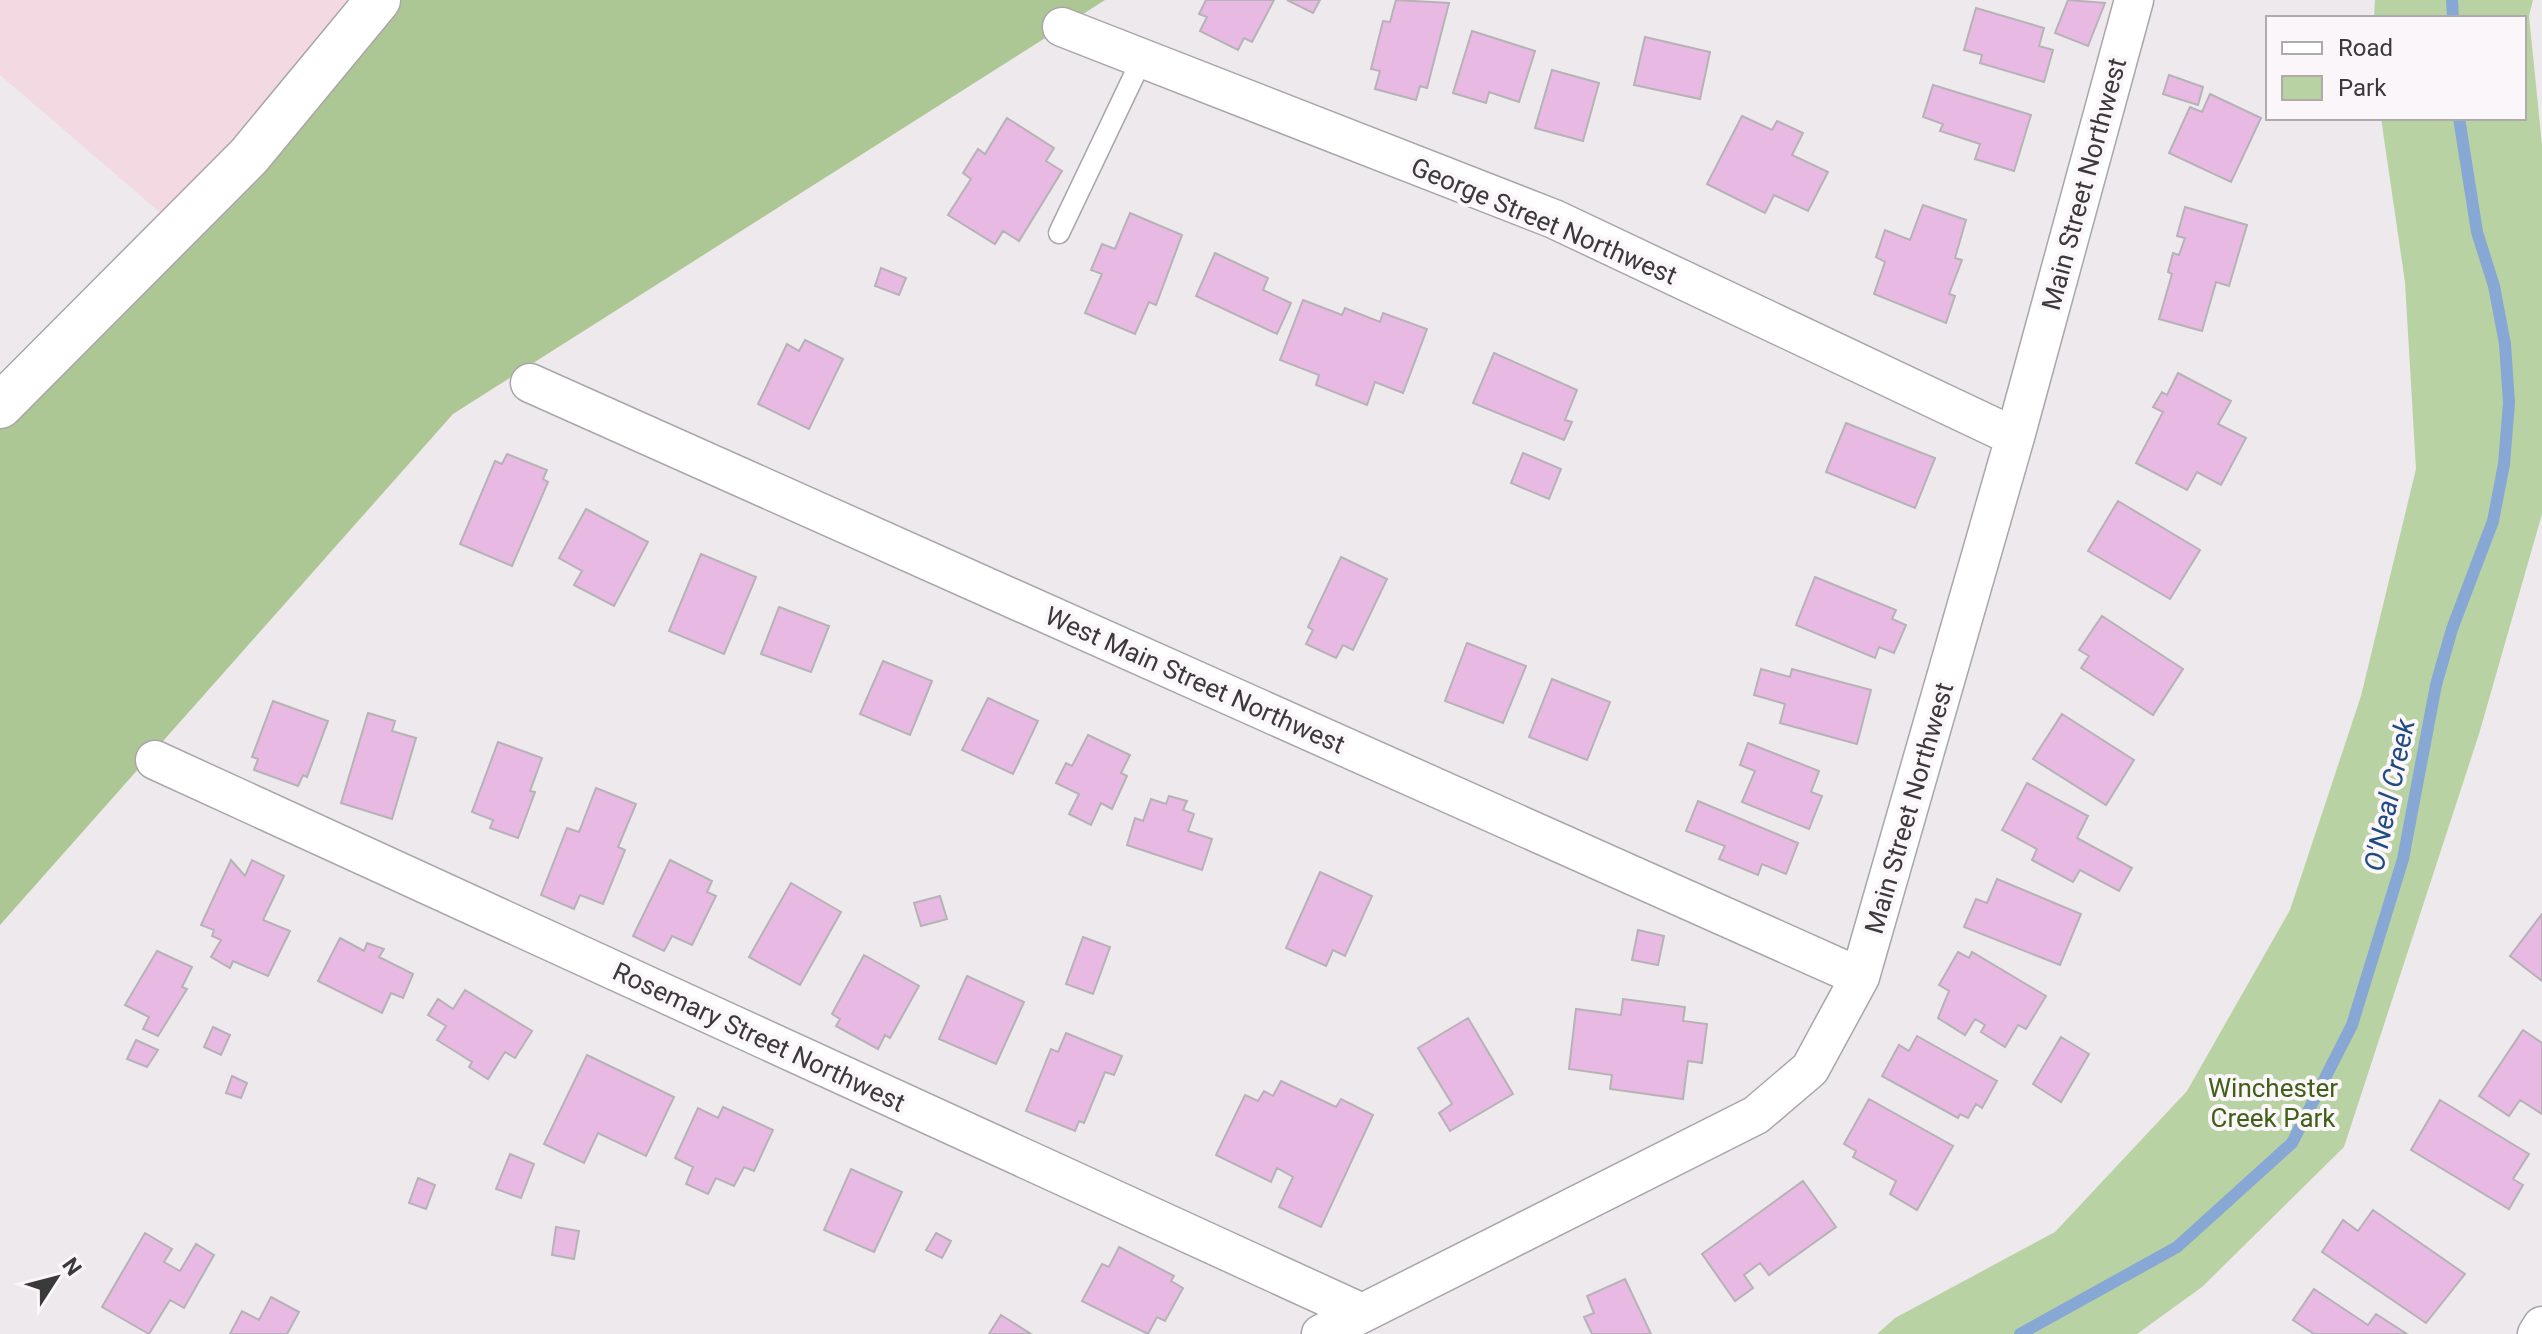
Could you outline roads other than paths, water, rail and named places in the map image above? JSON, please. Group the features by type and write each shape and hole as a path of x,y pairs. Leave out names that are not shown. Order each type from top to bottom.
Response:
{"main road":[{"path":"0,406 249,156 378,0"}],"street":[{"name":"Main Street Northwest","path":"1321,1334 1756,1115 1810,1069 1860,977 2015,437 2134,0"},
{"name":"George Street Northwest","path":"1062,27 1554,219 2015,437"},
{"name":"West Main Street Northwest","path":"530,383 1860,977"},
{"name":"Rosemary Street Northwest","path":"155,760 1362,1313"},
{"path":"2537,1334 2542,1326"}],"lane":[{"path":"1059,233 1142,59"}],"waterway":[{"name":"O'Neal Creek","path":"2452,0 2453,16"},
{"name":"O'Neal Creek","path":"2020,1334 2177,1247 2292,1143 2352,1025 2403,859 2436,685 2452,629 2493,521 2504,464 2509,403 2505,344 2494,286 2477,232 2459,120"}],"park label":[{"name":"Winchester Creek Park","path":"2273,1103"}]}
